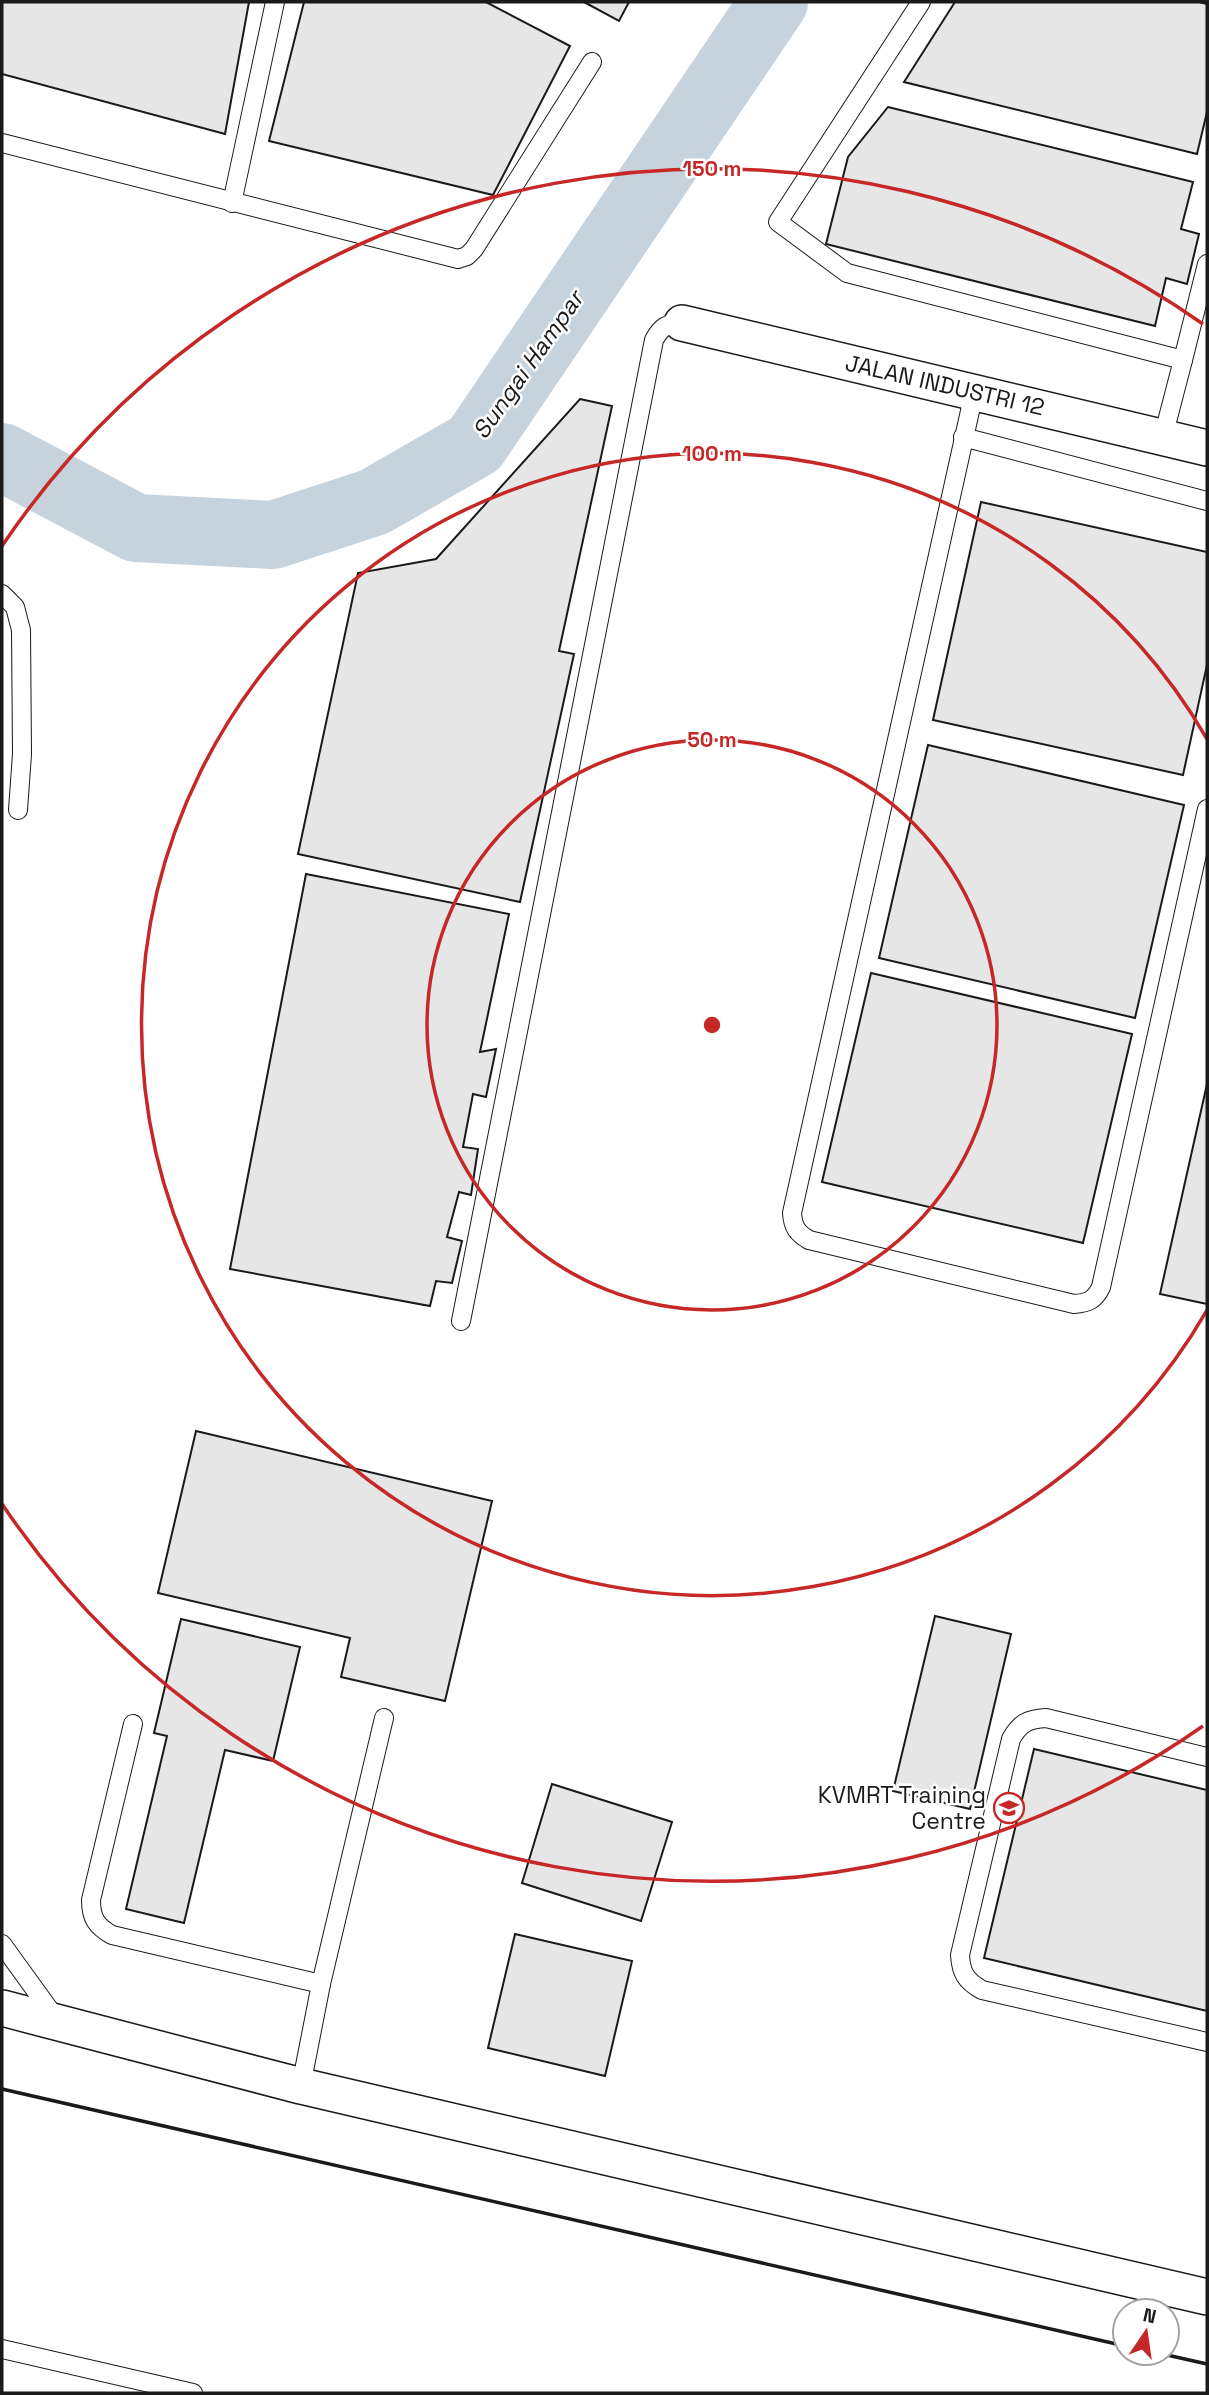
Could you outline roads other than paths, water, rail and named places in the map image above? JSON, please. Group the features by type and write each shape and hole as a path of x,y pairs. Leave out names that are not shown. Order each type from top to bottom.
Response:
{"street":[{"name":"JALAN INDUSTRI 12","path":"682,323 1207,448"},
{"path":"2,2008 301,2086 1207,2297"}],"lane":[{"path":"232,203 275,2"},
{"path":"921,2 778,222 847,273 1183,360"},
{"path":"2,144 458,260 474,249 592,62"},
{"path":"1164,437 1207,264"},
{"path":"461,1321 654,340 659,330 670,323 682,323"},
{"path":"974,393 792,1213 793,1225 799,1234 809,1240 1074,1304 1086,1304 1096,1298 1101,1287 1207,809"},
{"path":"963,438 1207,500"},
{"path":"2,594 15,607 21,629 22,754 19,810"},
{"path":"301,2086 321,1984 384,1717"},
{"path":"1207,1757 1046,1718 1031,1718 1018,1726 1011,1739 960,1955 961,1970 968,1982 982,1990 1207,2042"},
{"path":"133,1724 91,1900 91,1915 99,1928 112,1935 321,1984"},
{"path":"2,1944 58,2021"},
{"path":"2,2349 193,2393"}],"waterway":[{"name":"Sungai Hampar","path":"2,457 136,528 273,535 374,502 475,444 774,2"}],"place":[{"name":"KVMRT Training Centre","path":"1009,1808"}]}
